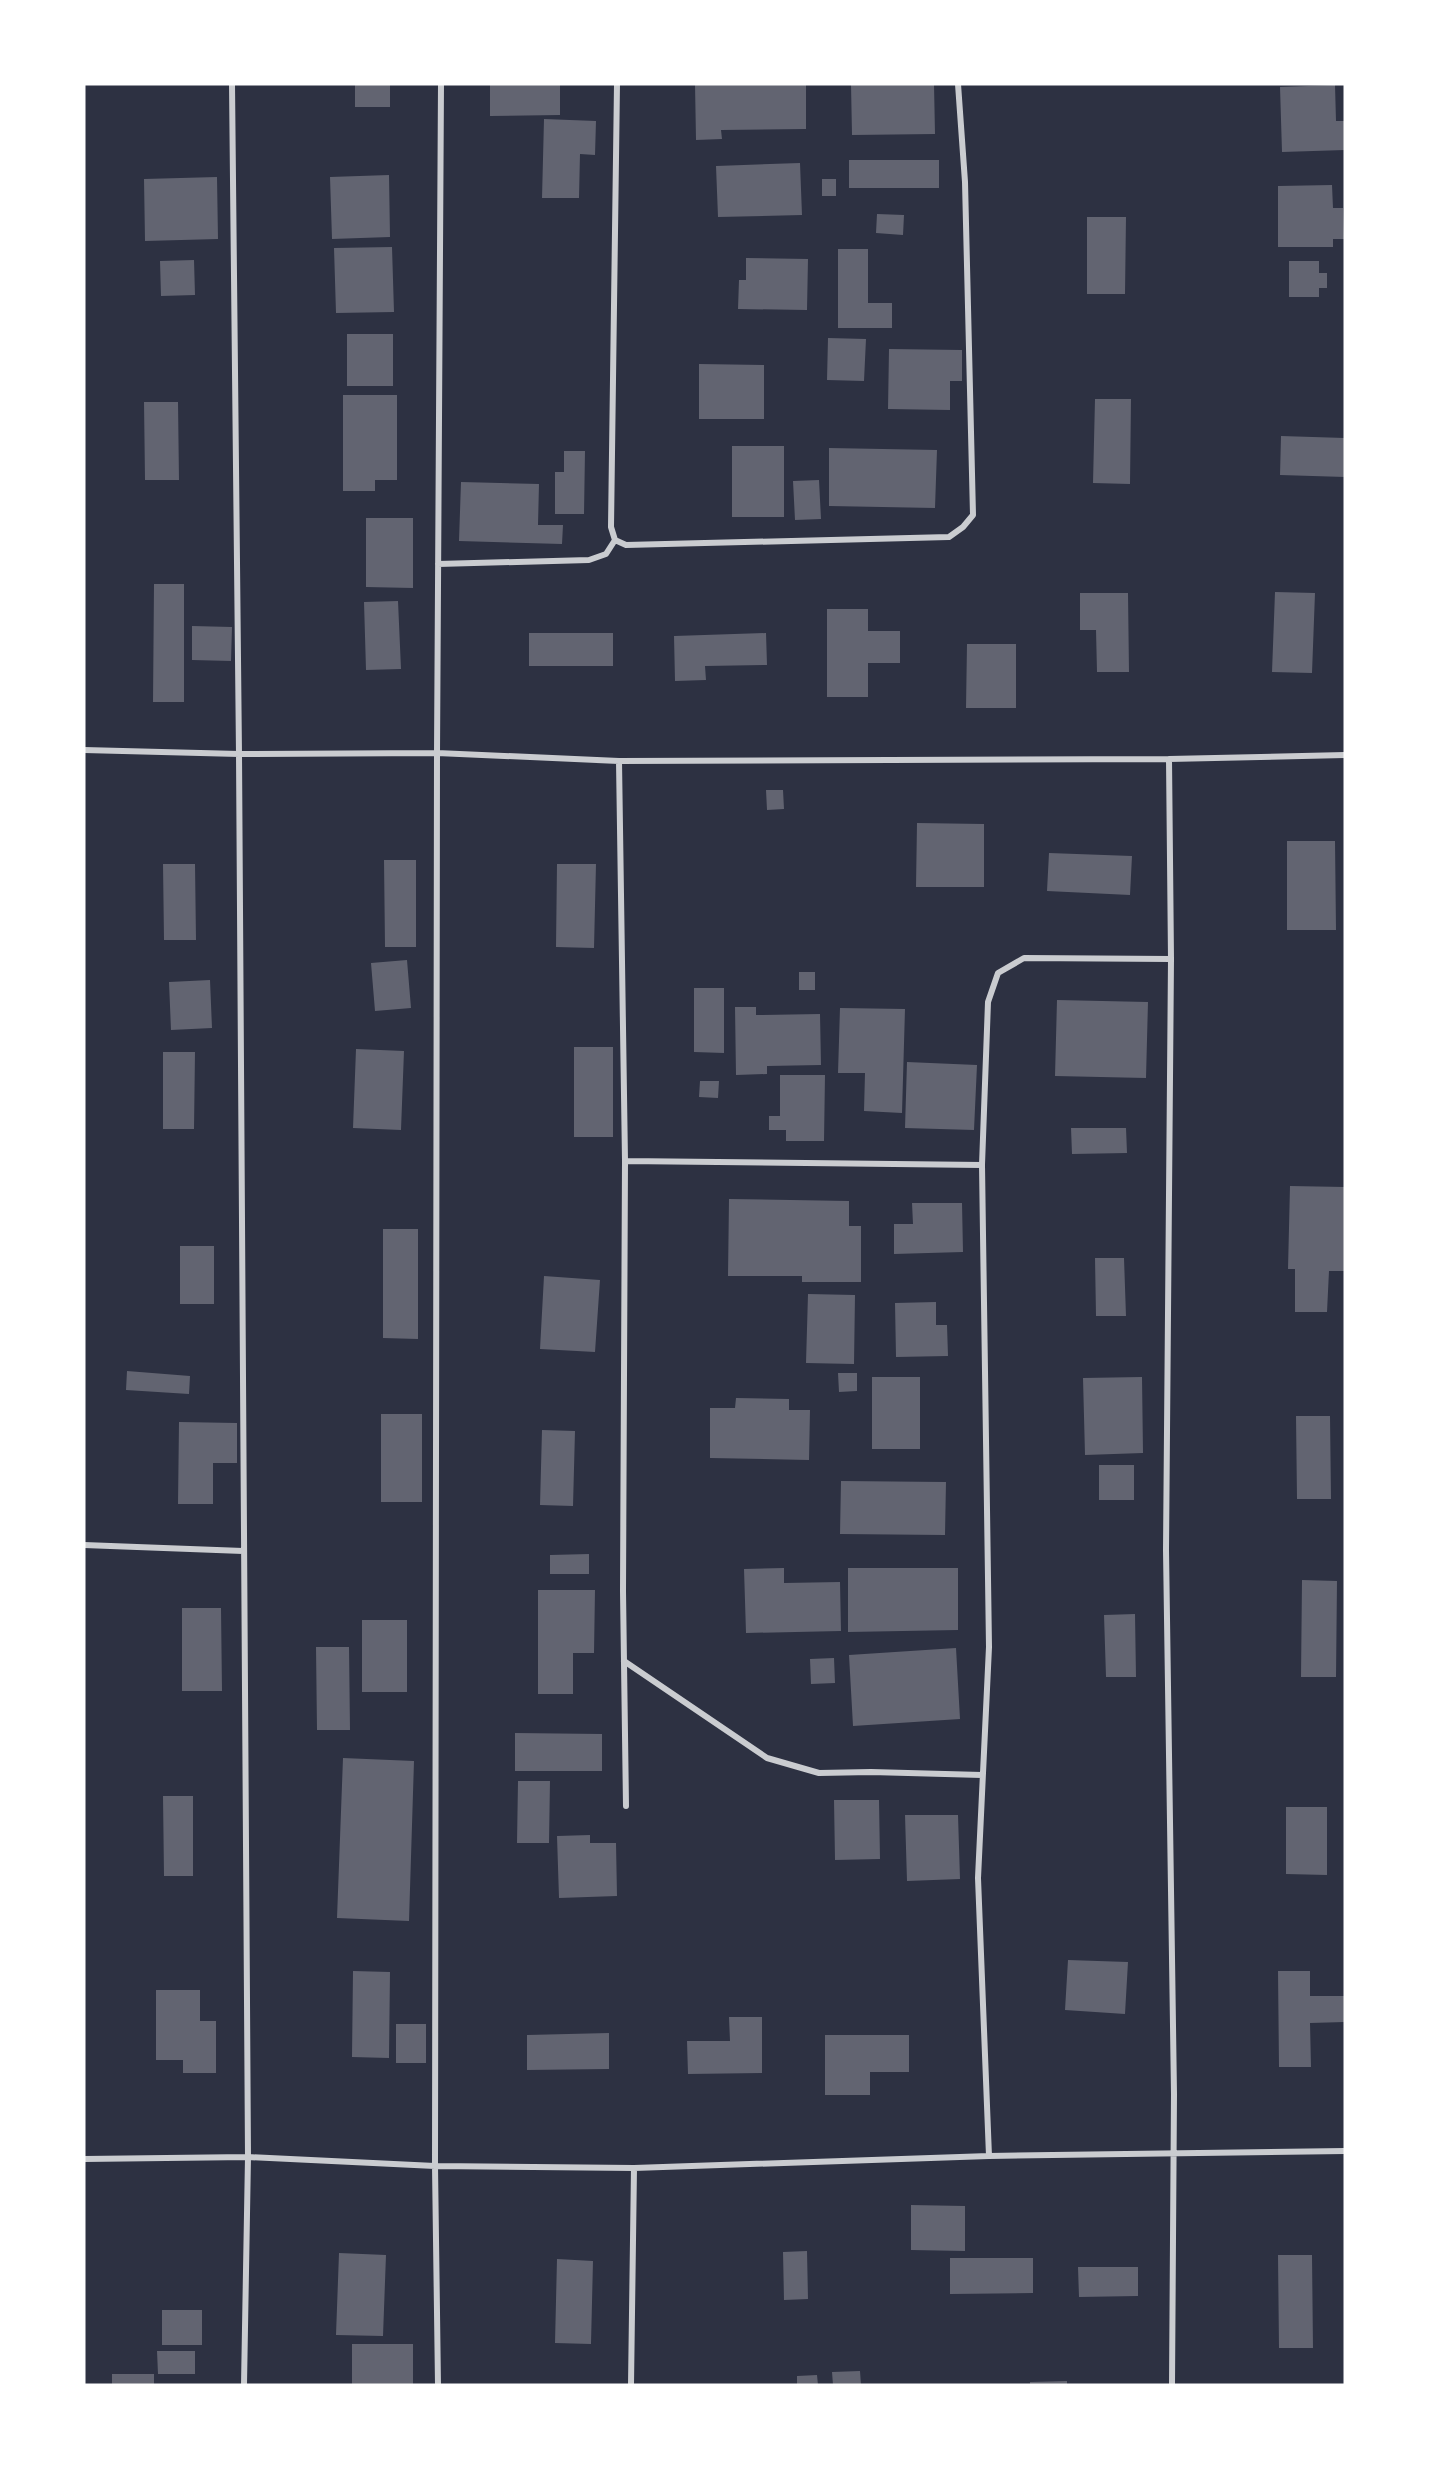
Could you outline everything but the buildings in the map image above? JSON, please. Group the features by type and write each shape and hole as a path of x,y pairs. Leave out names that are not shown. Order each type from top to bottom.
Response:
{"street":[{"path":"232,84 239,754 248,2157 244,2385"},
{"path":"438,2385 435,2166 437,753 441,84"},
{"path":"616,84 611,527 615,540 626,545 949,537 963,527 973,515 965,182 958,84"},
{"path":"438,564 589,560 606,554 615,540"},
{"path":"84,750 239,754 437,753 619,762 1170,759 1345,754"},
{"path":"1170,759 1171,959 1166,1550 1174,2094 1172,2385"},
{"path":"619,762 625,1161 626,1806"},
{"path":"989,2157 978,1878 989,1647 982,1165 988,1002 998,973 1024,958 1171,959"},
{"path":"625,1161 982,1165"},
{"path":"84,1545 243,1551"},
{"path":"624,1661 767,1758 819,1773 982,1774"},
{"path":"84,2159 248,2157 435,2166 634,2168 989,2157 1345,2151"},
{"path":"631,2385 634,2168"}]}
